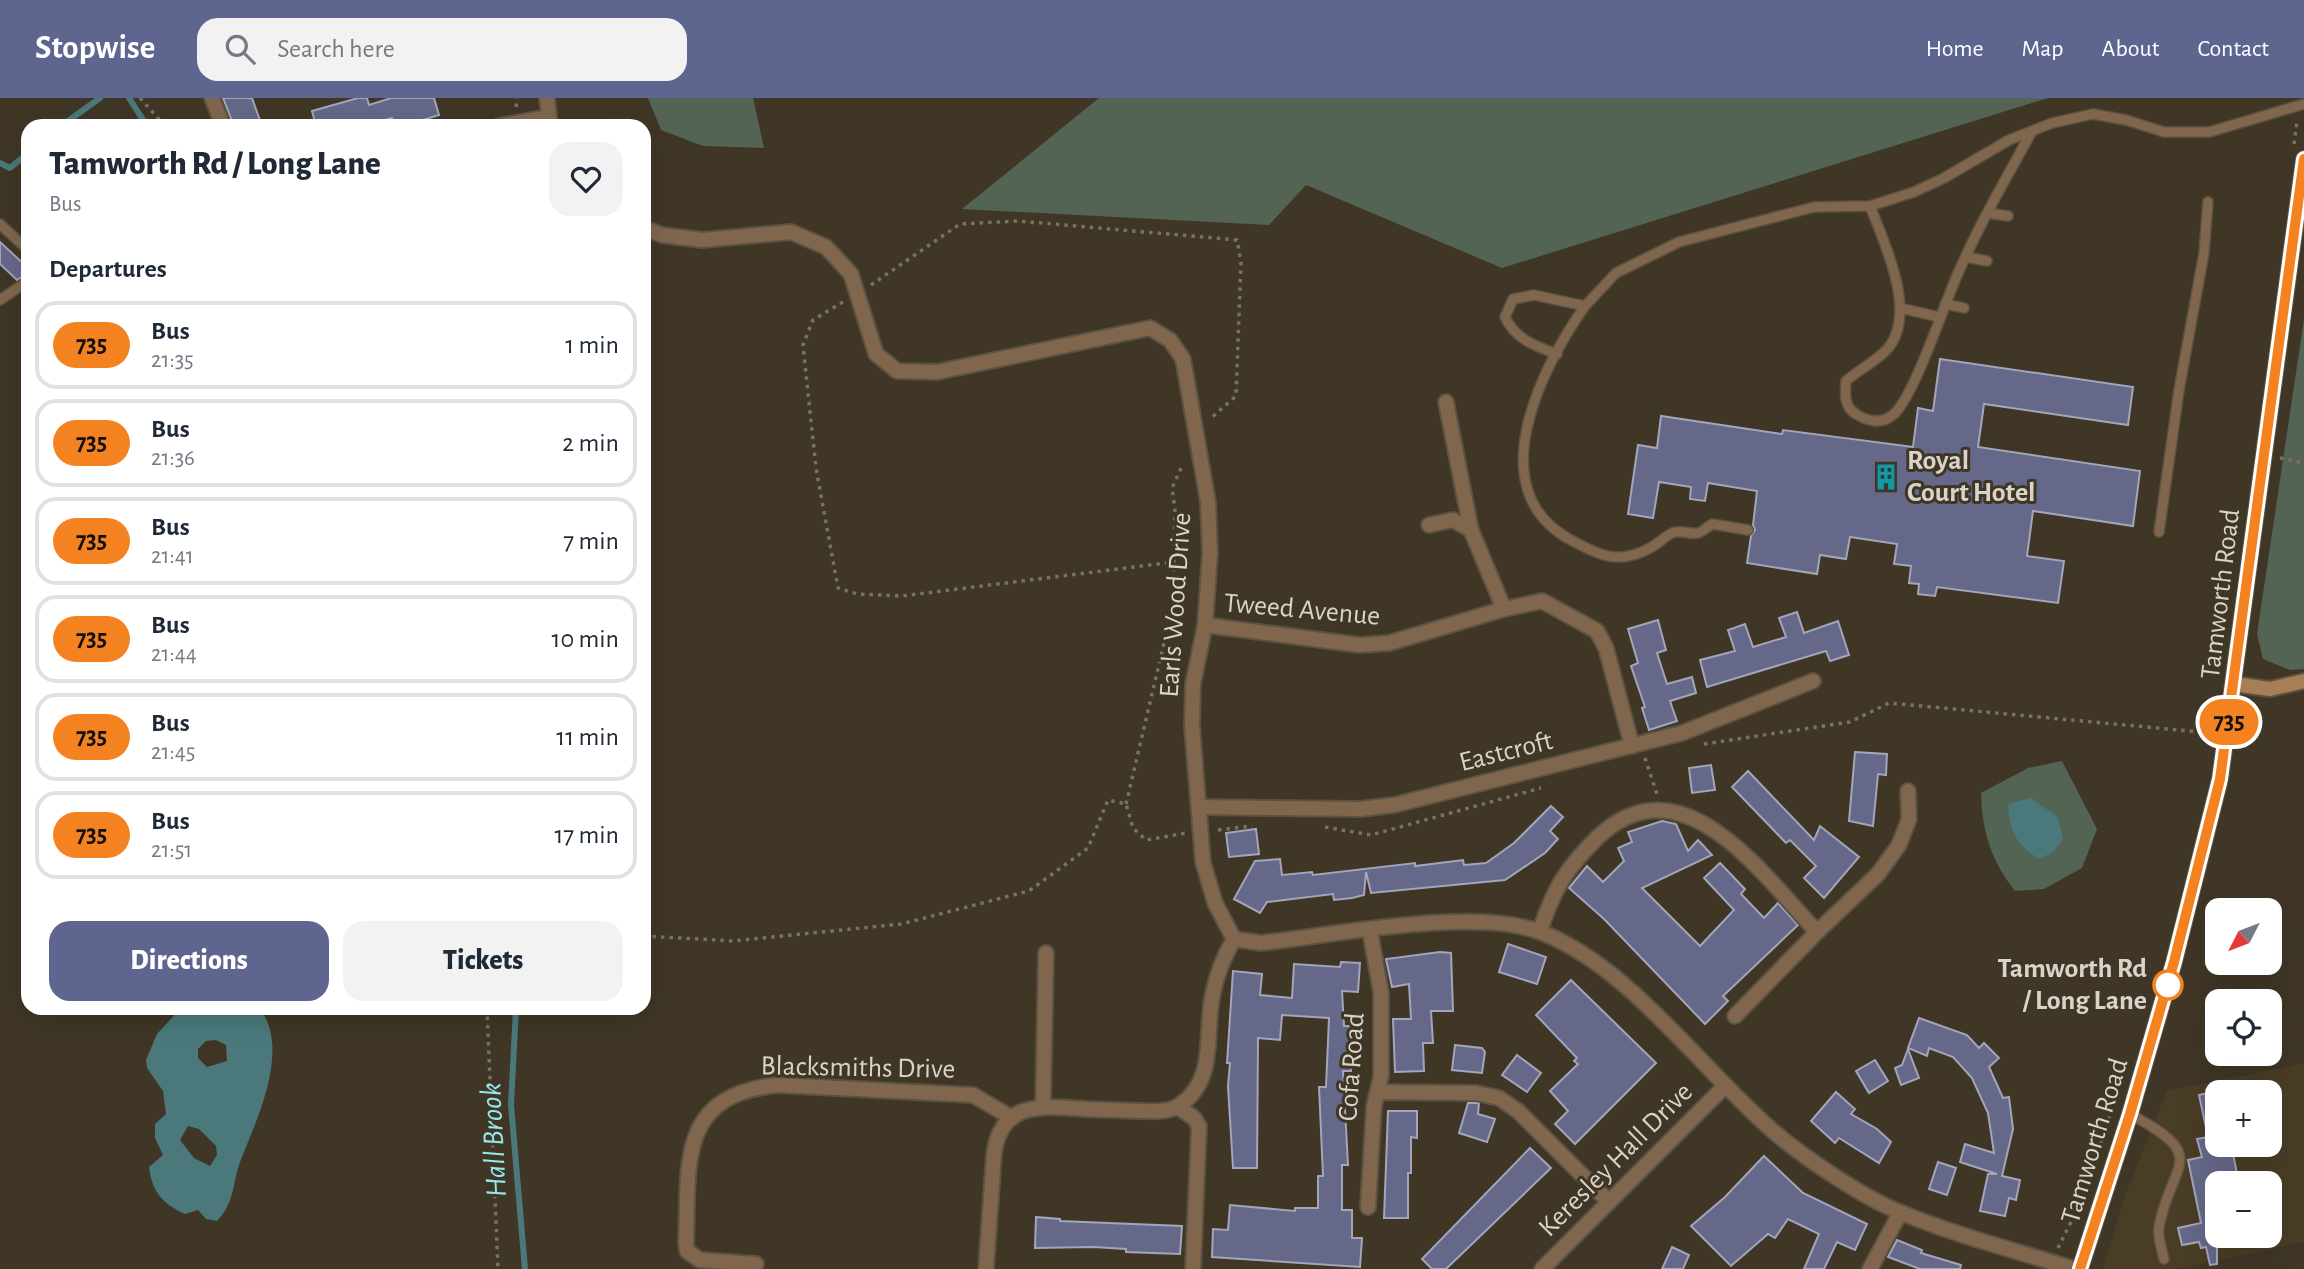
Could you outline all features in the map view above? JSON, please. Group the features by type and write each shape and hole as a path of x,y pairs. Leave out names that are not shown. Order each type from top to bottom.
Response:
{"main road":[{"name":"Tamworth Road","path":"2080,1269 2130,1114 2198,875 2222,768 2304,159"},
{"path":"2234,684 2270,689 2304,681"}],"street":[{"path":"212,98 220,119"},
{"path":"547,98 549,119"},
{"name":"Earls Wood Drive","path":"651,231 662,235 702,240 791,232 826,247 843,262 860,292 874,350 897,371 937,372 1150,328 1170,340 1183,359 1209,502 1210,553 1205,625 1193,684 1192,726 1203,862 1215,903 1234,939"},
{"path":"1446,402 1471,530 1504,609"},
{"path":"1429,525 1453,520 1471,530"},
{"name":"Tweed Avenue","path":"1205,625 1359,645 1389,643 1504,609 1542,601 1597,631 1606,648 1632,746"},
{"name":"Eastcroft","path":"1199,807 1360,809 1394,805 1682,733 1813,681"},
{"path":"1735,1016 1816,932 1878,874 1899,845 1909,819 1908,791"},
{"path":"1540,931 1555,890 1572,862 1620,819 1643,811 1662,809 1684,813 1712,827 1744,855 1816,932"},
{"path":"986,1269 997,1136 1003,1125 1023,1111 1043,1106 1155,1111 1178,1107 1196,1090 1205,1076 1212,994 1222,958 1234,939 1261,943 1450,922 1506,923 1540,931 1572,947 1613,974 1725,1086 1789,1143 1900,1213 2074,1269"},
{"name":"Cofa Road","path":"1368,1207 1374,1106 1381,1076 1381,993 1370,931"},
{"path":"1043,1106 1046,953"},
{"name":"Blacksmiths Drive","path":"756,1264 701,1260 687,1251 690,1157 696,1131 709,1112 727,1098 751,1087 778,1085 972,1095 1012,1118"},
{"name":"Keresley Hall Drive","path":"1542,1269 1725,1086"},
{"path":"1378,1092 1476,1093 1499,1098 1518,1111 1609,1202"},
{"path":"1178,1107 1194,1118 1199,1126 1193,1269"},
{"path":"1870,1269 1900,1213"}],"lane":[{"path":"1748,530 1712,524 1698,533 1674,531 1634,556 1603,558 1566,538 1533,508 1524,486 1524,442 1535,398 1567,331 1585,306 1616,273 1679,242 1814,207 1870,205 1944,178 2009,140 2092,114 2126,120 2164,132 2209,132 2304,104"},
{"path":"1870,205 1897,275 1899,308 1889,347 1846,381 1845,399 1852,411 1866,420 1880,422 1894,414 1907,394 1966,257 2032,131"},
{"path":"2159,532 2179,390 2204,253 2208,202"},
{"path":"1989,213 2008,216"},
{"path":"0,224 21,244"},
{"path":"1966,257 1987,261"},
{"path":"0,300 21,286"},
{"path":"1557,354 1525,341 1511,331 1505,317 1513,299 1534,296 1585,306"},
{"path":"1945,304 1964,308"},
{"path":"1899,308 1939,317"},
{"path":"2130,1114 2165,1133 2176,1146 2181,1164 2158,1229 2164,1259"}],"path":[{"path":"140,98 159,119"},
{"path":"1174,562 902,596 858,594 838,588 816,468 803,345 813,320 860,292 960,224 1018,221 1237,240 1241,262 1236,396 1207,422"},
{"path":"1126,804 1173,605 1172,488 1188,454"},
{"path":"2264,454 2304,463"},
{"path":"1645,758 1662,809"},
{"path":"487,1015 498,1269"},
{"path":"2095,1160 2115,1098"},
{"path":"2053,1262 2063,1233 2071,1223 2087,1185"}],"shaded area":[{"path":"2304,1063 2304,1242 2282,1247 2282,1171 2205,1171 2205,1248 2276,1248 2177,1269 2103,1269 2124,1198 2167,1091 2205,1083 2205,1157 2282,1157 2282,1080 2221,1080"}],"green space":[{"path":"648,98 753,98 764,148 703,146 661,130"},
{"path":"1099,98 2048,98 1502,268 1306,185 1269,225 962,209"},
{"path":"2304,319 2304,669 2290,670 2263,659 2257,634"},
{"path":"2062,761 2097,829 2082,868 2044,889 2015,891 1989,845 1983,820 1981,793 2028,768"}],"water":[{"path":"2031,798 2058,817 2063,839 2053,852 2039,859 2015,836 2009,814 2008,804"},
{"path":"175,1015 263,1015 268,1024 272,1063 268,1085 240,1162 230,1200 217,1221 206,1219 198,1210 185,1214 177,1210 156,1190 149,1167 163,1155 155,1138 155,1124 166,1114 163,1091 147,1068 146,1060 157,1034","holes":["216,1040 226,1045 227,1061 207,1067 198,1058 198,1049 206,1041","188,1126 199,1129 216,1146 217,1155 210,1166 194,1158 180,1140"]}],"building":[{"path":"223,98 252,98 260,119 231,119"},
{"path":"358,98 367,98 369,105 391,98 434,98 439,115 426,119 314,119 312,111"},
{"path":"0,242 21,262 21,278 17,280 0,264"},
{"name":"Royal Court Hotel","path":"1940,359 2133,387 2128,425 1984,404 1978,447 2140,471 2133,526 2033,511 2027,556 2064,561 2058,603 1937,587 1935,596 1918,594 1919,584 1909,583 1911,566 1894,564 1897,544 1850,537 1846,559 1820,555 1817,574 1747,563 1751,536 1755,530 1753,525 1757,491 1708,483 1705,501 1690,499 1691,487 1659,482 1653,518 1628,514 1638,445 1657,448 1661,416 1782,434 1783,430 1913,447 1918,408 1933,411"},
{"path":"1797,612 1804,633 1838,621 1849,655 1830,661 1826,651 1707,687 1700,660 1735,651 1728,630 1745,624 1753,647 1786,637 1779,618"},
{"path":"1658,620 1666,650 1657,653 1667,684 1692,677 1696,693 1670,701 1677,721 1649,730 1642,708 1645,707 1631,666 1638,663 1628,629"},
{"path":"1855,752 1887,754 1886,775 1878,774 1873,826 1849,821"},
{"path":"1711,765 1715,790 1692,793 1689,768"},
{"path":"1748,771 1814,840 1820,826 1859,857 1824,898 1804,878 1816,866 1790,840 1786,843 1732,787"},
{"path":"1551,806 1563,817 1550,831 1558,839 1545,853 1505,880 1371,893 1366,872 1364,895 1352,898 1334,900 1333,894 1267,902 1260,913 1234,899 1255,861 1280,859 1282,875 1312,872 1313,875 1463,860 1464,865 1486,863 1514,843"},
{"path":"1662,821 1676,824 1688,851 1698,840 1712,855 1642,888 1700,946 1734,910 1704,878 1720,863 1745,889 1741,894 1764,918 1778,903 1798,925 1723,996 1728,1001 1705,1024 1604,919 1569,888 1587,866 1603,882 1624,861 1618,848 1632,842 1628,832"},
{"path":"1256,829 1259,854 1229,857 1226,833"},
{"path":"1508,944 1546,957 1537,984 1499,972"},
{"path":"1451,953 1453,1011 1431,1011 1433,1043 1423,1043 1424,1071 1395,1072 1393,1019 1411,1019 1409,984 1392,987 1386,959"},
{"path":"1341,962 1360,963 1358,992 1342,991 1344,1026 1353,1026 1351,1071 1343,1071 1348,1165 1342,1165 1342,1210 1352,1210 1352,1238 1362,1238 1360,1267 1212,1257 1213,1229 1228,1230 1230,1205 1295,1211 1295,1208 1318,1208 1318,1176 1323,1176 1319,1087 1326,1087 1329,1018 1282,1015 1280,1040 1258,1038 1257,1168 1233,1168 1228,1086 1230,1063 1227,1063 1233,971 1262,974 1260,995 1292,998 1294,964 1340,967"},
{"path":"1571,980 1656,1063 1575,1144 1555,1124 1568,1111 1550,1091 1578,1064 1574,1061 1577,1058 1536,1015"},
{"path":"1919,1018 1967,1035 1979,1048 1984,1043 1999,1058 1989,1067 2003,1098 2009,1097 2013,1129 2002,1176 2020,1180 2016,1200 2009,1198 2005,1216 1980,1211 1988,1174 1997,1174 1960,1162 1965,1144 1994,1153 1988,1113 1972,1078 1953,1057 1929,1048 1927,1056 1908,1048"},
{"path":"1455,1045 1482,1048 1485,1052 1482,1073 1452,1070"},
{"path":"1908,1049 1919,1078 1901,1085 1895,1068 1902,1065"},
{"path":"1517,1055 1541,1073 1527,1092 1502,1075"},
{"path":"1875,1060 1888,1081 1869,1093 1856,1071"},
{"path":"1836,1092 1855,1109 1851,1114 1877,1129 1891,1142 1879,1163 1839,1138 1835,1143 1811,1121"},
{"path":"2205,1094 2205,1123 2199,1095"},
{"path":"1468,1103 1479,1103 1478,1114 1495,1119 1487,1142 1459,1133"},
{"path":"1388,1111 1417,1111 1417,1138 1411,1137 1408,1218 1384,1218"},
{"path":"2205,1138 2205,1157 2234,1157 2237,1171 2205,1171 2205,1247 2201,1248 2199,1242 2182,1245 2178,1228 2201,1223 2188,1160 2202,1157 2197,1139"},
{"path":"1530,1148 1551,1168 1446,1269 1432,1269 1422,1259"},
{"path":"1764,1156 1803,1193 1867,1224 1855,1250 1837,1242 1824,1269 1804,1269 1819,1234 1788,1219 1775,1238 1768,1234 1731,1266 1691,1226 1725,1197"},
{"path":"1938,1162 1956,1168 1947,1195 1929,1189"},
{"path":"1036,1217 1060,1221 1182,1226 1180,1254 1126,1252 1126,1249 1093,1247 1035,1248"},
{"path":"1897,1240 1922,1250 1921,1253 1961,1265 1960,1269 1920,1269 1888,1257"},
{"path":"1672,1247 1689,1255 1683,1269 1662,1269"},
{"path":"2206,1248 2217,1248 2217,1264 2210,1265"}],"waterway":[{"name":"Hall Brook","path":"71,119 100,98"},
{"name":"Hall Brook","path":"129,98 142,119"},
{"name":"Hall Brook","path":"0,163 10,168 21,159"},
{"name":"Hall Brook","path":"516,1015 511,1105 525,1269"}],"bus line":[{"name":"735","path":"2080,1269 2130,1114 2174,962 2220,779 2304,159"}],"place":[{"name":"Royal Court Hotel","path":"1886,477"},
{"name":"Tamworth Rd / Long Lane","path":"2168,985"}]}
